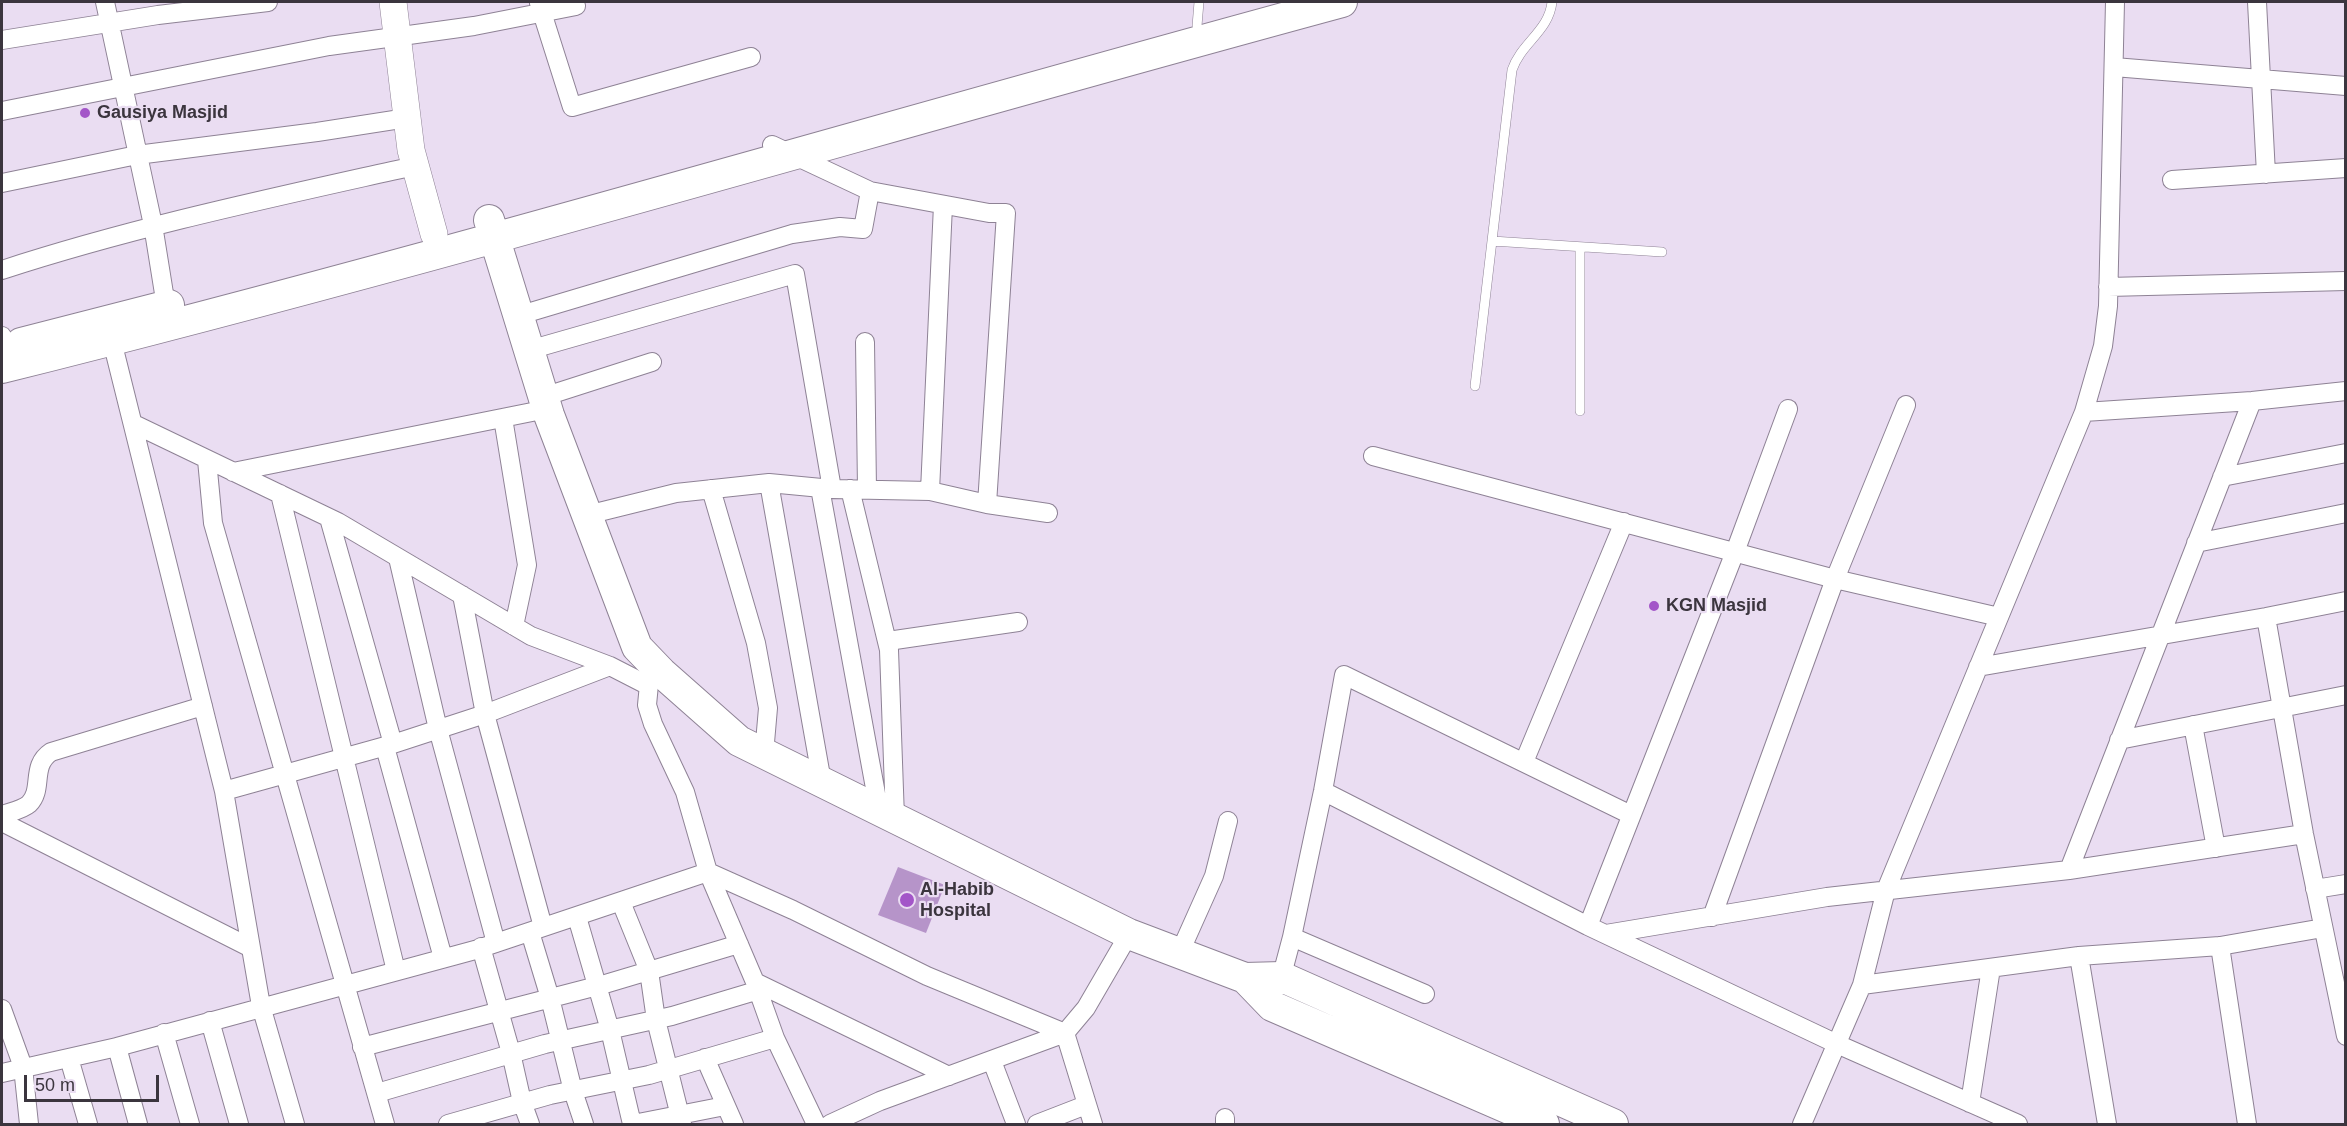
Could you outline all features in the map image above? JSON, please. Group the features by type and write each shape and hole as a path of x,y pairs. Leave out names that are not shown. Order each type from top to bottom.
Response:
{"main road":[{"path":"393,2 414,166 434,234"},
{"path":"782,149 1198,14 1286,2"},
{"path":"3,350 110,330 782,149 1342,2"},
{"path":"110,330 166,306 434,234 491,229"},
{"path":"491,229 545,403 637,647 650,674 739,741 1129,934 1245,978 1282,977 1613,1125"},
{"path":"1245,978 1272,1006 1545,1125"}],"street":[{"path":"105,2 153,225 166,306"},
{"path":"2,40 158,15 268,2"},
{"path":"1802,1125 1862,985 1886,890 2084,412 2103,346 2107,325 2115,2"},
{"path":"2258,2 2266,174"},
{"path":"2,111 329,46 474,26 540,7 576,6"},
{"path":"540,7 572,107 751,57"},
{"path":"2114,67 2346,86"},
{"path":"2,183 137,155 305,134 407,118"},
{"path":"782,149 870,191 989,213 1006,213 987,504"},
{"path":"2,270 76,246 153,225 414,166"},
{"path":"2172,180 2346,168"},
{"path":"517,315 792,234 840,227 863,229 870,191"},
{"path":"930,491 943,205"},
{"path":"529,350 795,274 842,489 887,814"},
{"path":"2108,288 2346,281"},
{"path":"110,330 224,791 261,1006 295,1125"},
{"path":"865,342 842,489 888,641 891,668 887,814"},
{"path":"233,472 503,418 652,362"},
{"path":"2084,412 2252,401 2346,391"},
{"path":"2069,870 2159,634 2252,401"},
{"path":"1712,917 1835,579 1906,405"},
{"path":"1588,926 1735,552 1788,409"},
{"path":"503,418 526,565 514,626"},
{"path":"134,424 329,518 531,636 610,666 650,674 647,705 653,724 685,792 708,872 757,986 776,1038 816,1125"},
{"path":"2222,477 2346,453"},
{"path":"1373,456 1835,579 1999,617"},
{"path":"207,459 213,522 385,1125"},
{"path":"587,515 676,493 769,483 842,489 930,491 987,504 1048,513"},
{"path":"769,483 822,782"},
{"path":"711,489 756,643 768,708 764,754"},
{"path":"280,494 396,970"},
{"path":"2196,543 2346,513"},
{"path":"329,518 443,958"},
{"path":"1524,762 1624,522"},
{"path":"398,558 488,945 499,1010 530,1125"},
{"path":"462,595 485,714 537,929 550,998 573,1091 584,1125"},
{"path":"1978,667 2346,601"},
{"path":"2266,617 2304,834 2346,1036"},
{"path":"888,641 1018,622"},
{"path":"224,791 389,745 485,714 610,666"},
{"path":"1272,1006 1292,937 1323,791 1344,675 1631,815"},
{"path":"2119,740 2346,695"},
{"path":"2,815 31,802 36,789 41,760 51,752 203,706"},
{"path":"2193,725 2216,848"},
{"path":"1323,791 1588,926 1837,1044 2018,1125"},
{"path":"1180,952 1214,876 1228,821"},
{"path":"2,822 251,948"},
{"path":"1606,934 1827,897 2069,870 2304,834"},
{"path":"2,1073 117,1047 443,958 708,872 793,910 927,976 1065,1033"},
{"path":"2315,890 2346,884"},
{"path":"621,902 649,971 656,1020 681,1119"},
{"path":"577,916 610,1030 633,1125 681,1119 725,1106"},
{"path":"1862,985 2079,956 2220,946 2324,928"},
{"path":"830,1125 880,1101 1065,1033 1086,1008 1129,934"},
{"path":"1292,937 1425,994"},
{"path":"362,1047 597,986 739,944"},
{"path":"2220,946 2247,1125"},
{"path":"2079,956 2107,1125"},
{"path":"1970,1103 1991,968"},
{"path":"377,1093 511,1053 656,1020 757,986 949,1076"},
{"path":"2,1009 23,1067 29,1125"},
{"path":"210,1021 239,1125"},
{"path":"164,1033 190,1125"},
{"path":"1065,1033 1093,1125"},
{"path":"448,1125 522,1102 621,1081 776,1038"},
{"path":"117,1047 138,1125"},
{"path":"69,1058 88,1125"},
{"path":"705,1058 734,1125"},
{"path":"992,1061 1016,1125"},
{"path":"1037,1125 1086,1105"}],"lane":[{"path":"1475,386 1512,70 1515,60 1547,21 1552,2"},
{"path":"1492,241 1662,252"},
{"path":"1580,247 1580,411"}],"building":[{"path":"898,867 945,885 926,933 878,915"}],"place":[{"name":"Gausiya Masjid","path":"85,113"},
{"name":"KGN Masjid","path":"1654,606"},
{"name":"Al-Habib Hospital","path":"907,900"}]}
